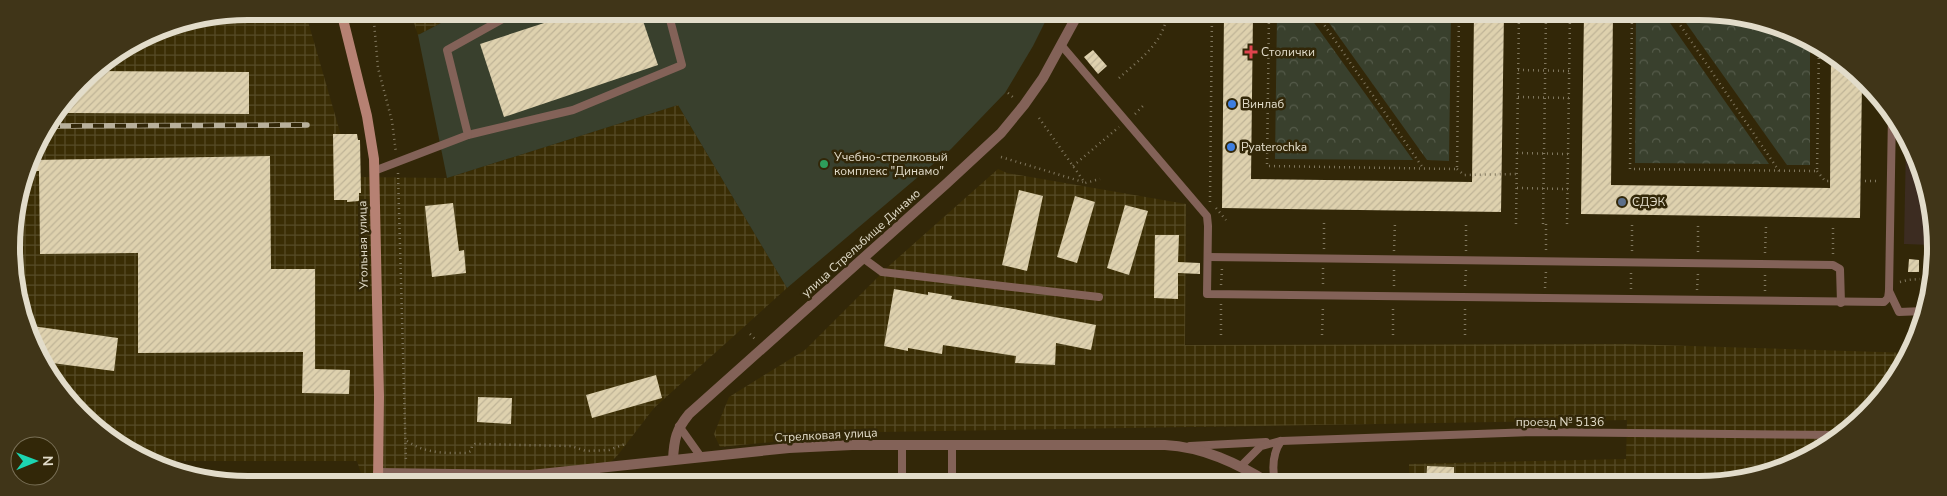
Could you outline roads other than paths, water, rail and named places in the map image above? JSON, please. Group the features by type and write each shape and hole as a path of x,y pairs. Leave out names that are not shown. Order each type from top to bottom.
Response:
{"street":[{"name":"Угольная улица","path":"343,20 367,116 374,171 379,396 378,476"},
{"name":"улица Стрельбище Динамо","path":"679,426 689,414 1001,133 1029,98 1062,46 1075,20"},
{"path":"673,460 674,440 679,426"},
{"name":"Стрелковая улица","path":"396,476 531,475 789,448 902,444 1186,446 1207,452 1256,476"}],"lane":[{"path":"468,135 448,50 501,20"},
{"path":"374,171 468,135 573,110 682,65 670,20"},
{"path":"1062,46 1206,216 1208,226 1207,294 1841,303 1884,302 1888,298 1889,291 1892,126"},
{"path":"1208,257 1833,265 1840,268 1841,303"},
{"path":"864,258 882,272 1099,297"},
{"path":"1889,291 1899,312 1918,311"},
{"path":"679,426 701,457"},
{"name":"проезд № 5136","path":"1186,446 1533,432 1830,435"},
{"path":"1274,476 1275,449 1281,441"},
{"name":"проезд № 5136","path":"1240,467 1260,446 1281,441"},
{"path":"902,444 902,476"},
{"path":"952,444 952,476"},
{"path":"596,468 596,476"}],"railway":[{"path":"55,126 307,125"}],"place":[{"name":"Столички","path":"1251,52"},
{"name":"Винлаб","path":"1232,104"},
{"name":"Pyaterochka","path":"1231,147"},
{"name":"Учебно-стрелковый комплекс \"Динамо\"","path":"824,164"},
{"name":"СДЭК","path":"1622,202"}]}
